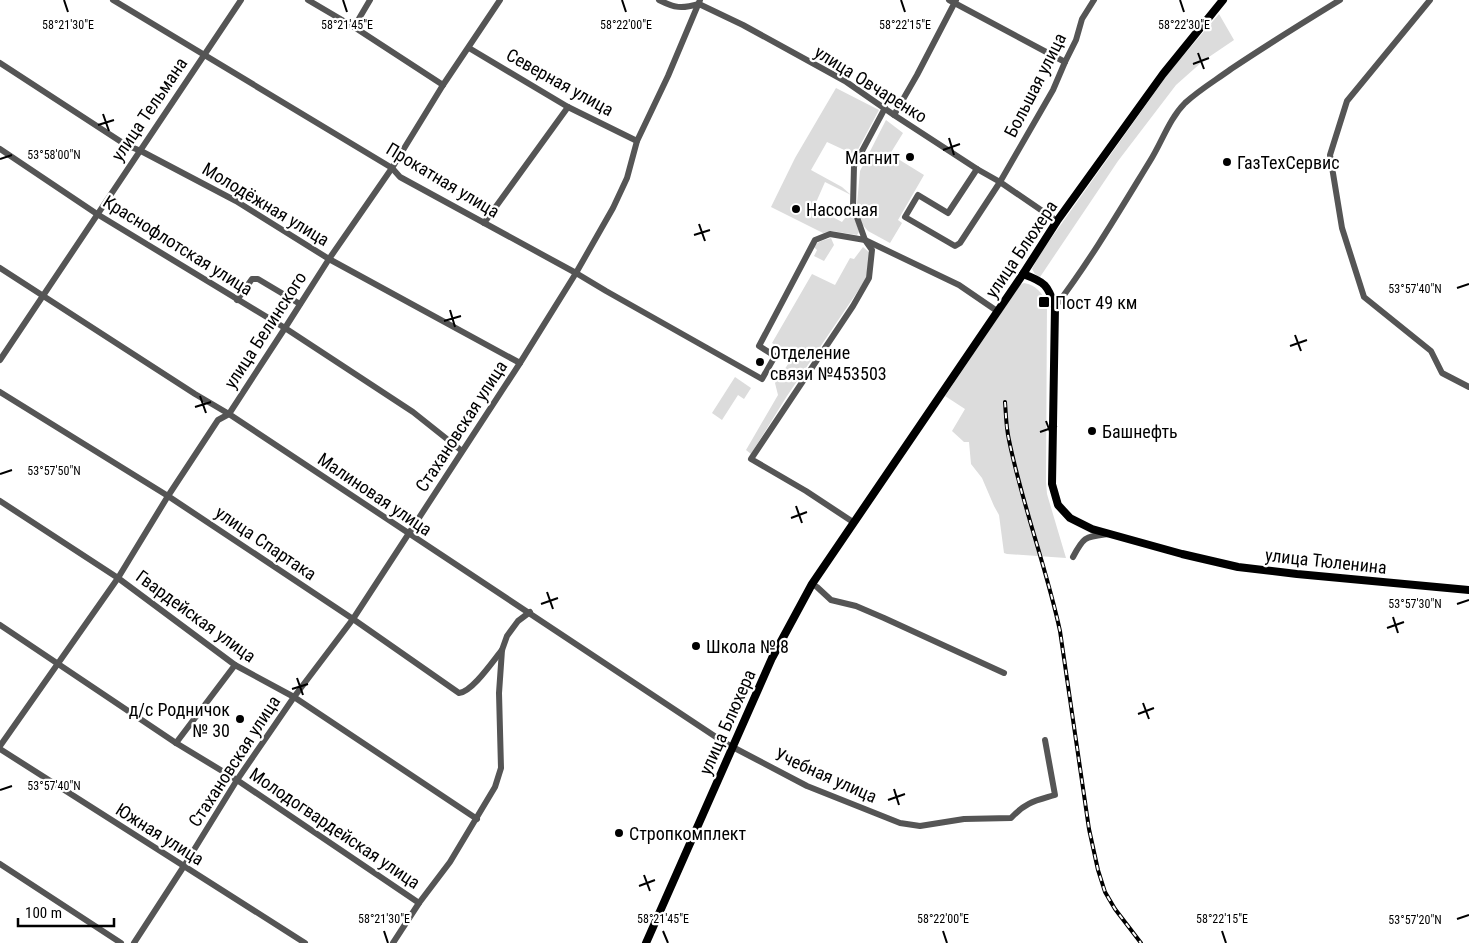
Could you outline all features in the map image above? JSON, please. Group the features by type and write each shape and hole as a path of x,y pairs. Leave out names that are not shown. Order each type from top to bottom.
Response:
{"main road":[{"name":"улица Блюхера","path":"646,943 772,658 812,584 1058,221 1162,74 1223,0"},
{"path":"1023,274 1045,285 1050,291 1055,307"},
{"name":"улица Тюленина","path":"1055,307 1052,474 1054,493 1058,505 1070,518 1092,529 1109,534 1238,567 1469,590"}],"street":[{"name":"Прокатная улица","path":"113,0 392,168 400,177 576,273 762,379 775,356 759,346 816,240 830,234 865,240"},
{"name":"улица Тельмана","path":"0,360 241,0"},
{"path":"308,0 354,27 443,85"},
{"path":"354,27 370,0"},
{"name":"улица Белинского","path":"0,748 118,578 168,496 218,420 229,414 329,259 392,168 443,85 500,0"},
{"path":"659,0 678,8 686,8 699,2"},
{"name":"Большая улица","path":"977,169 948,213 918,195 905,217 955,246 960,243 1000,182 1053,90 1076,40 1082,19 1094,0"},
{"path":"1055,307 1071,286 1123,206 1174,118 1185,104 1198,92 1245,60 1340,0"},
{"path":"1430,0 1347,101 1330,155 1342,228 1364,297 1431,351 1442,373 1469,387"},
{"path":"894,115 917,75 953,1 1065,62"},
{"name":"улица Овчаренко","path":"699,2 845,81 1058,221"},
{"name":"Стахановская улица","path":"134,943 237,780 294,697 352,619 520,363 576,273 613,208 627,178 637,141 668,76 699,2"},
{"name":"Северная улица","path":"468,48 568,107 637,141"},
{"name":"Молодёжная улица","path":"0,63 126,145 236,201 329,259 520,363"},
{"path":"484,223 568,107"},
{"path":"853,522 806,491 751,459 853,306 869,278 872,250 865,240 853,206 854,166 884,108"},
{"name":"Краснофлотская улица","path":"0,149 97,214 285,328 413,412 462,451"},
{"path":"865,240 959,285 997,311"},
{"name":"Малиновая улица","path":"0,268 229,414 732,747"},
{"path":"237,300 254,278 300,304"},
{"name":"улица Спартака","path":"0,392 168,496 459,693 472,685 502,650"},
{"name":"Гвардейская улица","path":"0,501 118,578 235,665 294,697 477,819"},
{"path":"1073,557 1086,537 1109,534"},
{"path":"812,584 831,600 856,606 1004,673"},
{"path":"393,943 419,903 450,862 495,787 501,768 499,693 502,650 507,636 518,621 530,612"},
{"name":"Молодогвардейская улица","path":"0,625 176,743 237,780 419,903"},
{"path":"176,743 235,665"},
{"name":"Учебная улица","path":"732,747 816,790 900,823 920,826 964,819 1011,818 1020,808 1030,802 1055,796 1045,740"},
{"name":"Южная улица","path":"0,748 305,943"},
{"path":"0,864 121,943"}],"shaded area":[{"path":"1219,14 1234,40 1203,61 1176,85 1118,161 1040,277 1035,274 1032,269 1040,254 1170,71"},
{"path":"836,88 879,110 855,155 827,142 811,170 842,187 851,195 825,182 814,207 842,222 852,209 859,232 857,235 832,231 823,233 771,207 795,158"},
{"path":"886,120 903,133 890,154 924,175 898,220 902,223 890,243 868,231 862,224 857,204 860,171"},
{"path":"831,238 834,245 824,261 814,256 817,250 814,247 821,241"},
{"path":"863,247 870,253 866,279 787,396 751,454 746,450 778,395 775,383 793,357 772,343 812,274 835,285 850,258 854,259"},
{"path":"1024,283 1038,290 1047,303 1046,482 1047,494 1066,558 1004,553 999,515 982,478 971,464 969,442 964,442 952,431 965,409 945,396 1020,285"},
{"path":"735,377 751,388 744,399 738,395 722,420 712,413"}],"railway":[{"path":"1005,402 1007,430 1014,464 1060,631 1089,829 1098,870 1105,892 1115,909 1141,943"}],"place":[{"name":"Магнит","path":"910,157"},
{"name":"ГазТехСервис","path":"1227,162"},
{"name":"Насосная","path":"796,209"},
{"name":"Пост 49 км","path":"1044,302"},
{"name":"Отделение связи №453503","path":"760,362"},
{"name":"Башнефть","path":"1092,431"},
{"name":"Школа № 8","path":"696,646"},
{"name":"д/с Родничок № 30","path":"240,719"},
{"name":"Стропкомплект","path":"619,833"}]}
